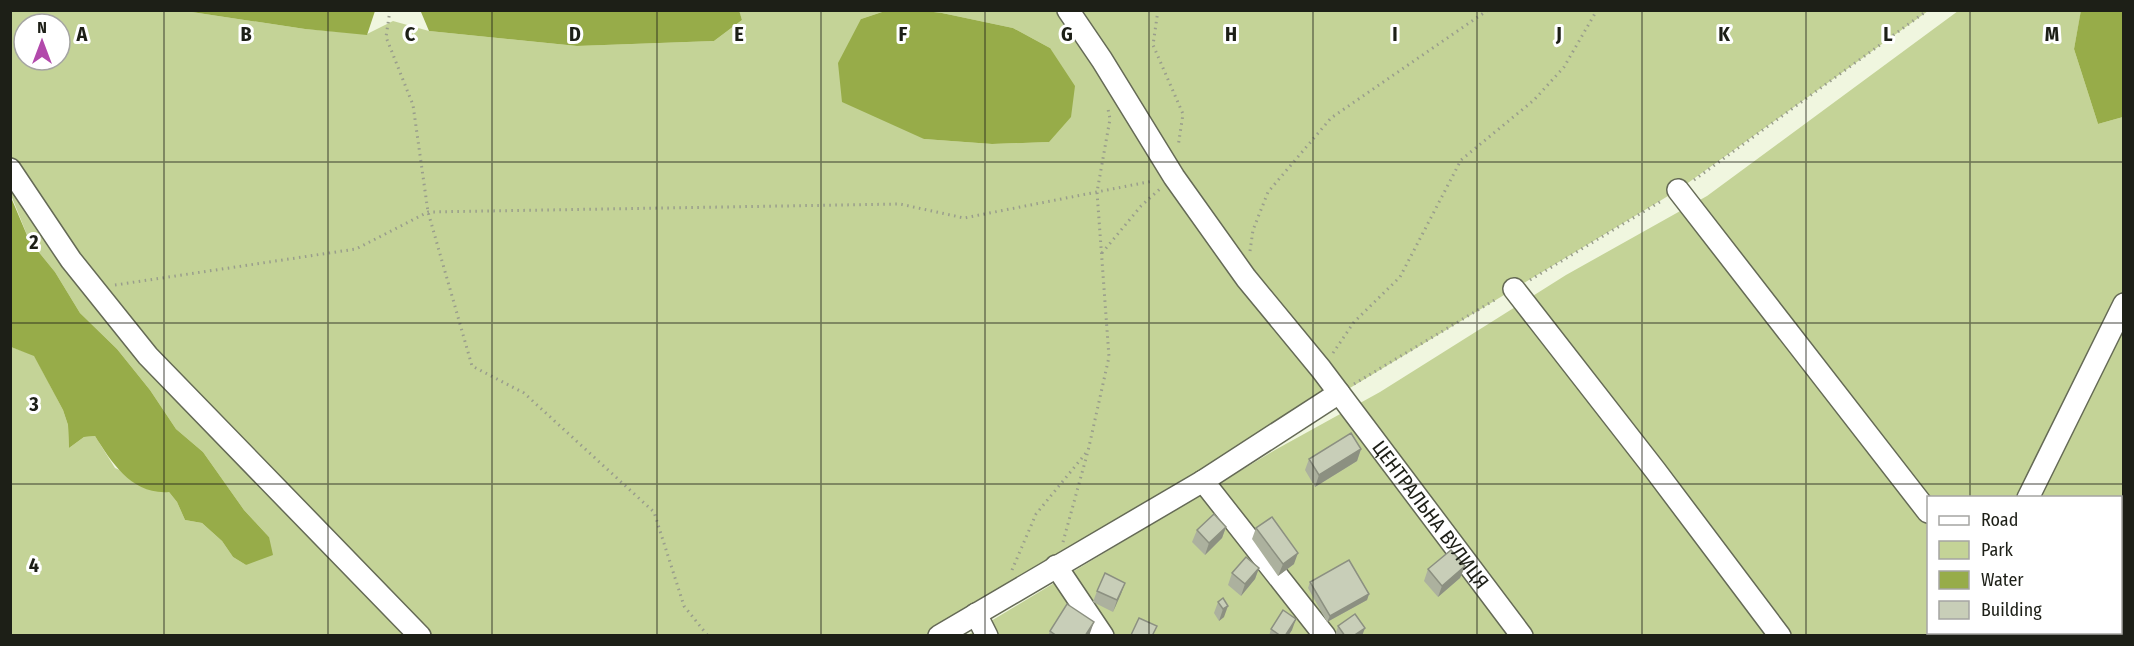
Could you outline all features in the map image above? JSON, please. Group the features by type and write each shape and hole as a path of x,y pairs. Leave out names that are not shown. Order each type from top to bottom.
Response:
{"street":[{"name":"ЦЕНТРАЛЬНА ВУЛИЦЯ","path":"1068,10 1102,60 1174,177 1246,278 1321,369 1522,636"},
{"path":"10,170 71,260 148,356 420,636"},
{"path":"1678,190 1927,509"},
{"path":"1514,289 1780,636"},
{"path":"2029,496 2124,304"},
{"path":"939,636 1203,481 1339,393"},
{"path":"1203,481 1325,636"},
{"path":"1056,566 1103,636"},
{"path":"976,614 987,636"}],"path":[{"path":"390,10 386,37 412,105 428,212 472,366 524,393 654,512 684,606 708,636"},
{"path":"1101,254 1141,206 1174,177 1183,114 1153,45 1158,10"},
{"path":"1246,278 1253,230 1269,192 1332,118 1488,10"},
{"path":"1321,369 1354,322 1400,277 1461,160 1534,100 1564,67 1597,10"},
{"path":"1339,393 1678,190 1928,10"},
{"path":"1056,566 1088,452 1109,357 1097,192 1110,119 1108,107"},
{"path":"95,288 356,249 428,212 900,204 964,218 1174,177"},
{"path":"999,601 1036,514 1088,452"}],"green space":[{"path":"10,11 185,11 305,29 367,34 393,21 429,31 577,46 714,41 742,20 739,11 885,11 861,19 924,139 992,144 1049,142 1050,48 1013,28 942,13 917,11 1928,11 1678,190 939,636 11,635 11,347 34,355 63,410 68,425 69,448 84,437 95,436 115,468 169,492 177,502 185,520 202,523 222,541 233,557 246,565 269,537 244,510 203,452 176,429 150,390 117,349 80,313 55,272 29,240 11,195"},
{"path":"1958,11 2081,11 2074,49 2098,124 2123,117 2123,635 966,636 1275,450 1380,392 1566,275 1707,196"}],"water":[{"path":"423,10 739,10 742,20 714,41 577,46 429,31 421,12"},
{"path":"917,10 1013,28 1050,48 1075,86 1071,117 1049,142 992,144 924,139 842,102 838,63 861,19 885,11"},
{"path":"2081,10 2123,11 2123,117 2098,124 2074,49"},
{"path":"185,11 375,11 367,35 305,29"},
{"path":"10,195 29,240 55,272 80,313 117,349 150,390 176,429 203,452 244,510 269,537 273,555 246,565 233,557 222,541 202,523 185,520 177,502 169,492 156,492 134,483 116,466 95,436 84,437 69,448 68,425 63,410 34,356 11,347"}],"building":[{"path":"1351,433 1361,449 1319,475 1309,459"},
{"path":"1214,514 1226,527 1209,543 1197,530"},
{"path":"1272,517 1298,553 1283,564 1256,528"},
{"path":"1451,550 1465,566 1442,586 1428,569"},
{"path":"1246,557 1259,568 1245,584 1232,573"},
{"path":"1349,560 1369,594 1330,616 1310,582"},
{"path":"1105,573 1125,583 1117,600 1097,591"},
{"path":"1223,598 1228,606 1223,609 1218,602"},
{"path":"1067,604 1094,622 1085,636 1057,636 1050,631"},
{"path":"1283,610 1296,619 1285,636 1281,636 1271,629"},
{"path":"1355,614 1365,628 1353,636 1345,636 1338,626"},
{"path":"1139,618 1157,626 1152,636 1131,635"}]}
